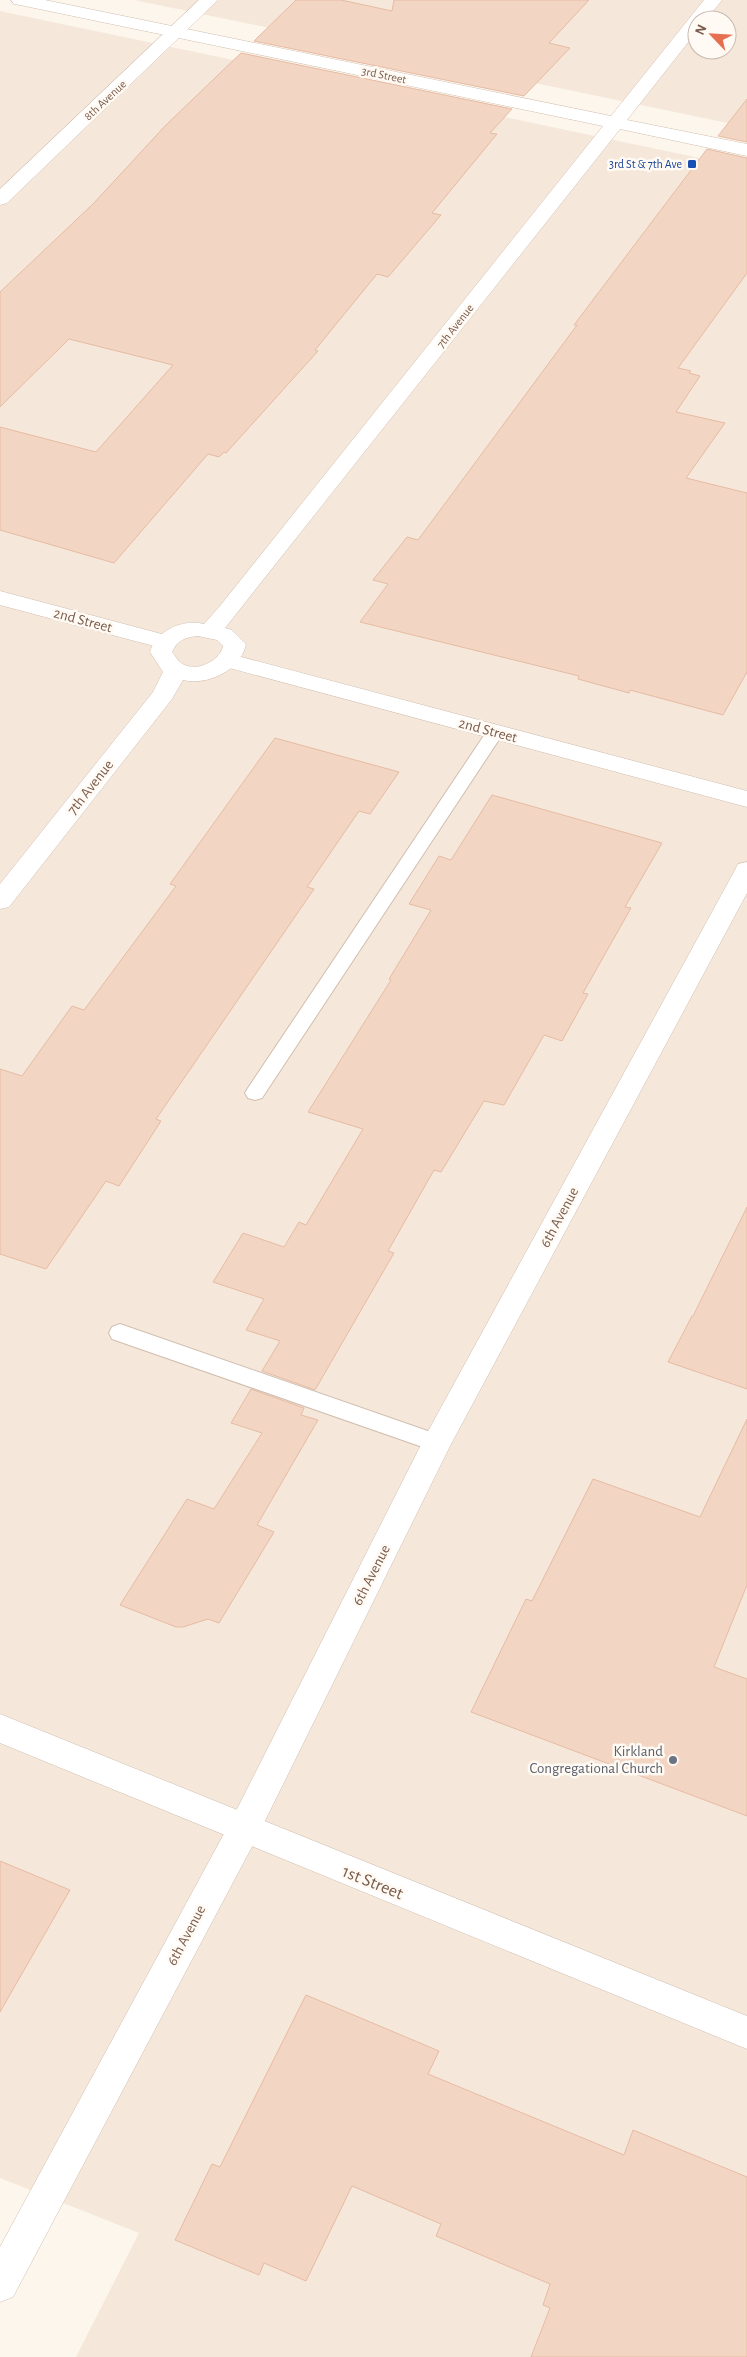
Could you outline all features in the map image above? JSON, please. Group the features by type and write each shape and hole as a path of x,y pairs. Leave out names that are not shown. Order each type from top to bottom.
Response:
{"street":[{"name":"3rd Street","path":"20,0 747,150"},
{"name":"8th Avenue","path":"0,199 209,0"},
{"name":"7th Avenue","path":"705,10 713,0"},
{"name":"7th Avenue","path":"211,630 687,33"},
{"name":"2nd Street","path":"0,598 165,642"},
{"path":"187,630 211,630 230,639 234,646 235,653 223,667 200,674 176,670 163,659 161,652 165,642 176,633 187,630"},
{"name":"2nd Street","path":"230,661 747,799"},
{"name":"7th Avenue","path":"0,901 164,694 176,670"},
{"name":"6th Avenue","path":"0,2284 244,1829 437,1443 747,870"},
{"name":"1st Street","path":"0,1728 747,2033"}],"lane":[{"path":"254,1093 495,732"},
{"path":"120,1333 437,1443"}],"shaded area":[{"path":"134,0 747,0 747,127"},
{"path":"0,11 747,168 747,2357 76,2357 139,2233 0,2178"}],"building":[{"path":"296,0 341,0 392,11 394,0 589,0 549,43 570,48 524,96 254,41"},
{"path":"241,53 512,109 490,133 497,134 432,213 441,215 388,277 377,274 315,350 318,351 226,453 224,452 219,457 208,454 114,563 0,530 0,427 96,452 173,365 69,339 0,407 0,292 93,204 165,126"},
{"path":"747,99 747,142 718,136"},
{"path":"707,149 747,158 747,273 678,368 691,371 689,373 700,376 676,412 725,423 686,478 747,493 747,672 723,715 630,690 629,693 578,679 579,676 360,622 388,584 373,580 407,537 418,540 577,325 574,325"},
{"path":"275,738 399,772 370,814 359,811 307,887 314,889 156,1119 161,1121 119,1186 106,1181 46,1269 0,1254 0,1069 22,1076 72,1006 84,1010 176,886 170,884"},
{"path":"492,795 662,843 625,907 631,908 583,993 588,994 562,1041 544,1035 504,1105 484,1101 441,1172 434,1170 388,1251 394,1253 315,1390 262,1371 280,1341 246,1330 264,1299 213,1282 243,1233 284,1247 299,1222 306,1225 363,1129 308,1112 391,980 389,979 431,910 409,904 439,856 451,860"},
{"path":"747,1207 747,1389 668,1362"},
{"path":"251,1389 304,1408 301,1415 318,1420 257,1525 274,1532 219,1623 208,1619 183,1627 176,1627 120,1605 187,1499 214,1509 262,1433 231,1423"},
{"path":"747,1419 747,1585 714,1667 747,1679 747,1816 471,1712 526,1599 532,1601 593,1479 700,1517"},
{"path":"0,1861 70,1890 0,2012"},
{"path":"306,1995 439,2051 428,2074 624,2155 633,2130 747,2177 747,2357 531,2357 550,2308 543,2305 550,2284 436,2236 441,2224 352,2186 306,2281 264,2263 259,2275 175,2240 212,2164 220,2167"}],"place":[{"name":"3rd St & 7th Ave","path":"692,164"},
{"name":"Kirkland Congregational Church","path":"673,1760"}]}
